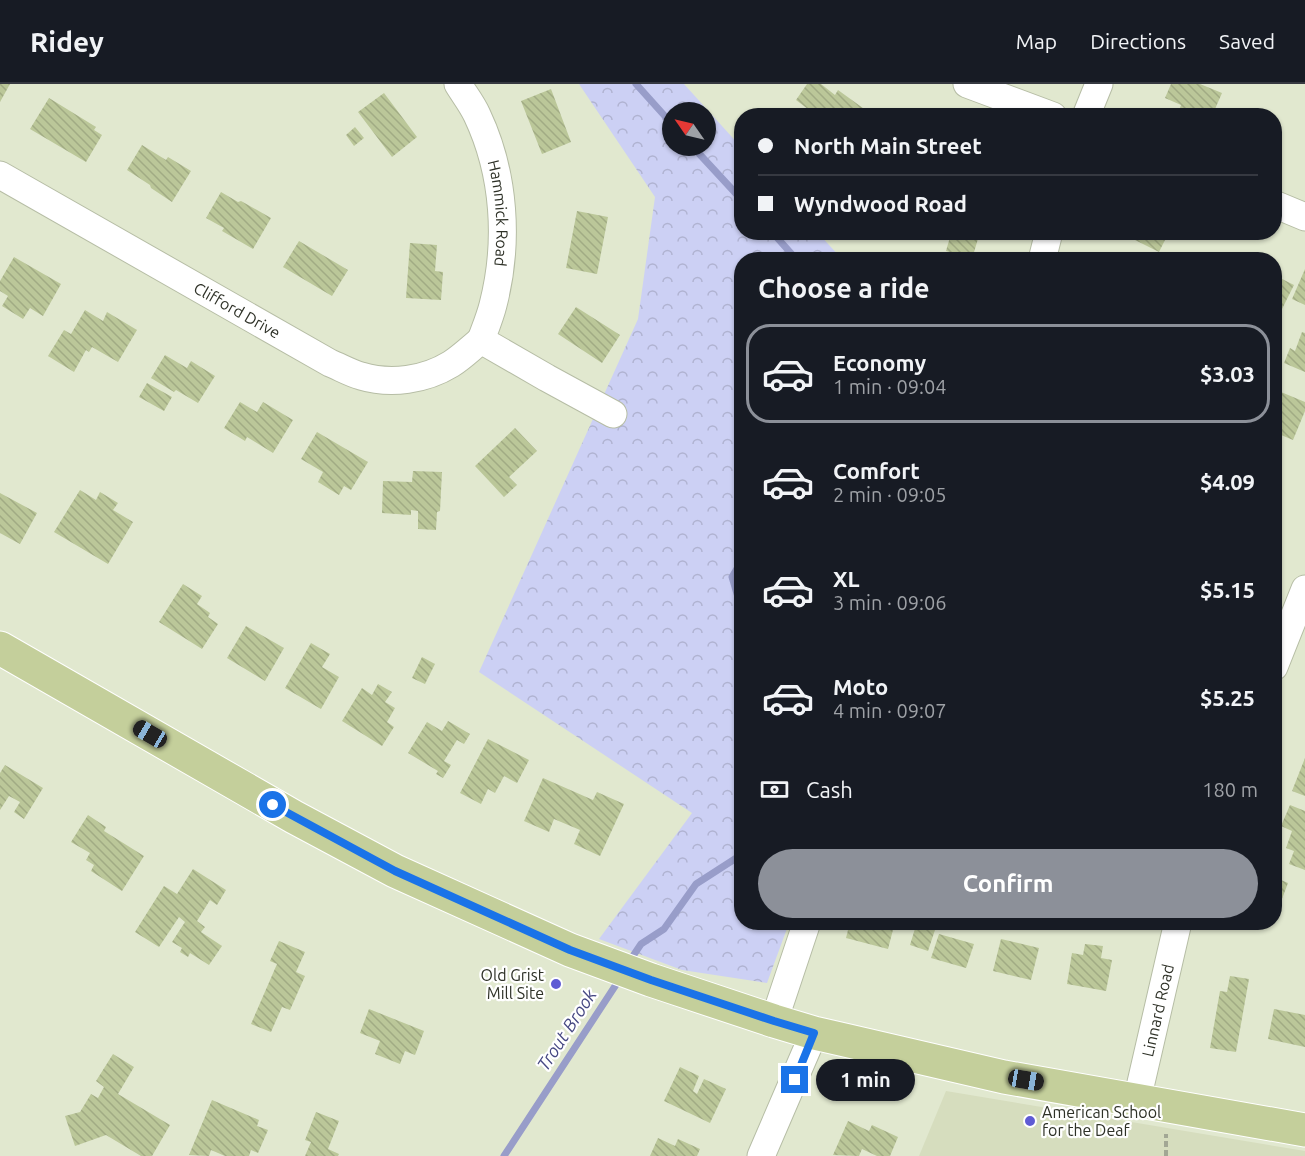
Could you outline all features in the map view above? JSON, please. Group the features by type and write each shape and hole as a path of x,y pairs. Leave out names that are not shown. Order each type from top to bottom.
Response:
{"main road":[{"path":"2,654 395,871 570,950 651,980 814,1033 1004,1077 1305,1130"}],"street":[{"name":"Hammick Road","path":"458,84 477,114 494,158 500,190 502,223 500,266 493,306 481,340"},
{"path":"968,84 1032,108"},
{"path":"1089,108 1099,84"},
{"name":"Clifford Drive","path":"0,175 330,363 361,376 384,380 430,375 453,363 481,340"},
{"path":"1282,207 1305,217"},
{"path":"481,340 613,414"},
{"path":"1282,652 1299,620 1305,590"},
{"path":"774,1021 804,930"},
{"name":"Linnard Road","path":"1137,1100 1177,930"},
{"path":"761,1156 814,1033"}],"path":[{"path":"1166,1133 1166,1156"}],"shaded area":[{"name":"American School for the Deaf","path":"946,1091 1305,1151 1305,1156 919,1156"}],"green space":[{"path":"579,84 684,84 700,102 662,102 662,156 716,156 716,119 734,139 734,240 824,240 836,252 734,252 734,930 786,930 767,983 682,970 599,939 692,813 479,672 638,319 655,197"}],"building":[{"path":"0,84 10,84 0,102"},
{"path":"807,84 821,84 835,95 838,90 863,108 806,108 796,100"},
{"path":"1171,84 1200,84 1222,93 1215,108 1180,108 1181,105 1165,98"},
{"path":"551,89 571,142 542,154 521,101"},
{"path":"384,93 417,137 392,157 358,112"},
{"path":"49,98 96,127 94,130 102,135 86,162 30,129"},
{"path":"355,127 364,138 354,146 346,135"},
{"path":"142,145 166,160 168,157 191,171 172,202 127,170"},
{"path":"221,192 271,218 253,249 222,231 224,228 206,218"},
{"path":"577,211 608,217 597,274 566,268"},
{"path":"949,240 978,240 974,252 946,251"},
{"path":"1135,240 1165,240 1159,252"},
{"path":"299,241 348,270 332,296 283,267"},
{"path":"410,243 437,245 435,271 443,272 441,300 406,298"},
{"path":"14,257 61,284 43,316 30,308 23,319 2,306 8,296 0,291 0,281"},
{"path":"1305,269 1305,305 1292,299"},
{"path":"1282,279 1294,285 1282,309"},
{"path":"576,307 620,335 602,363 558,334"},
{"path":"85,310 103,321 107,312 137,330 118,362 92,347 89,352 86,350 74,372 48,356 64,330 71,334"},
{"path":"1302,332 1305,333 1305,372 1284,363 1290,348 1295,351"},
{"path":"165,355 187,368 191,361 215,376 198,403 151,378"},
{"path":"147,383 172,397 164,411 139,397"},
{"path":"1282,392 1305,402 1305,411 1293,440 1282,435"},
{"path":"240,402 257,412 263,402 293,420 273,453 247,437 245,441 224,428"},
{"path":"515,428 537,451 509,477 517,485 504,497 475,466"},
{"path":"317,432 368,462 351,490 344,486 339,495 318,482 323,472 301,459"},
{"path":"413,471 442,472 440,511 437,512 436,530 418,529 418,511 411,510 411,515 382,513 383,481 412,482"},
{"path":"80,490 96,500 100,492 118,503 113,510 133,522 108,564 54,532"},
{"path":"0,493 37,513 20,544 0,533"},
{"path":"183,584 202,596 197,604 210,613 208,617 218,624 202,649 159,622"},
{"path":"246,626 284,648 265,681 227,658"},
{"path":"311,643 330,654 322,667 339,677 321,709 285,688"},
{"path":"422,657 435,664 425,684 412,678"},
{"path":"378,684 392,692 385,702 395,708 387,722 394,727 382,746 342,721 362,688 372,695"},
{"path":"448,721 470,734 464,744 457,740 444,761 451,765 443,778 436,774 438,771 408,753 427,722 442,731"},
{"path":"488,739 529,760 517,783 504,776 495,793 488,789 481,804 460,793"},
{"path":"1305,758 1305,796 1292,791"},
{"path":"5,765 43,788 24,819 14,812 20,802 9,796 0,810 0,773"},
{"path":"543,778 593,800 597,792 624,804 600,856 574,844 580,830 554,819 549,832 524,821"},
{"path":"1290,805 1305,811 1305,870 1289,864 1294,851 1286,848 1292,831 1282,826"},
{"path":"88,815 106,827 104,831 144,856 122,891 91,871 94,865 86,860 90,853 71,842"},
{"path":"193,869 226,890 217,905 210,900 197,921 205,927 201,932 222,946 209,965 190,953 188,957 180,952 182,948 172,942 185,922 179,917 159,947 135,932 164,886 177,894"},
{"path":"1282,880 1288,883 1282,899"},
{"path":"848,930 893,930 888,949 846,938"},
{"path":"915,930 935,930 928,951 910,945"},
{"path":"939,934 974,944 966,968 931,958"},
{"path":"1001,939 1039,948 1031,980 993,971"},
{"path":"279,941 305,952 296,972 305,976 290,1010 282,1007 271,1032 251,1024 277,964 270,961"},
{"path":"1085,944 1103,946 1101,958 1112,960 1106,991 1067,984 1072,953 1083,955"},
{"path":"1230,976 1249,979 1236,1052 1210,1048 1220,991 1227,992"},
{"path":"369,1009 424,1031 415,1055 405,1051 400,1064 375,1054 380,1041 360,1033"},
{"path":"1274,1009 1305,1015 1305,1047 1268,1039"},
{"path":"113,1054 134,1067 118,1094 170,1125 152,1156 141,1156 106,1135 75,1146 65,1116 80,1112 91,1094 98,1098 104,1087 96,1081"},
{"path":"680,1067 699,1076 693,1091 697,1094 704,1079 726,1089 710,1123 664,1101"},
{"path":"212,1100 259,1120 257,1126 268,1130 258,1153 251,1150 249,1156 225,1156 211,1150 209,1156 189,1155"},
{"path":"316,1112 339,1121 328,1149 339,1154 338,1156 305,1156 311,1142 305,1140"},
{"path":"848,1121 869,1131 872,1125 898,1137 890,1156 877,1156 862,1149 859,1156 833,1155"},
{"path":"658,1138 675,1146 678,1139 700,1149 697,1156 650,1156"}],"waterway":[{"name":"Trout Brook","path":"636,84 662,113"},
{"name":"Trout Brook","path":"701,156 734,191"},
{"name":"Trout Brook","path":"779,240 790,252"},
{"name":"Trout Brook","path":"734,574 732,577 734,584"},
{"name":"Trout Brook","path":"629,962 641,944 664,929 696,884 734,860"},
{"name":"Trout Brook","path":"504,1156 621,977"}],"place":[{"name":"Old Grist Mill Site","path":"556,984"},
{"name":"American School for the Deaf","path":"1030,1121"}],"route":[{"path":"273,805 395,871 570,950 651,980 814,1033 795,1080"}]}
